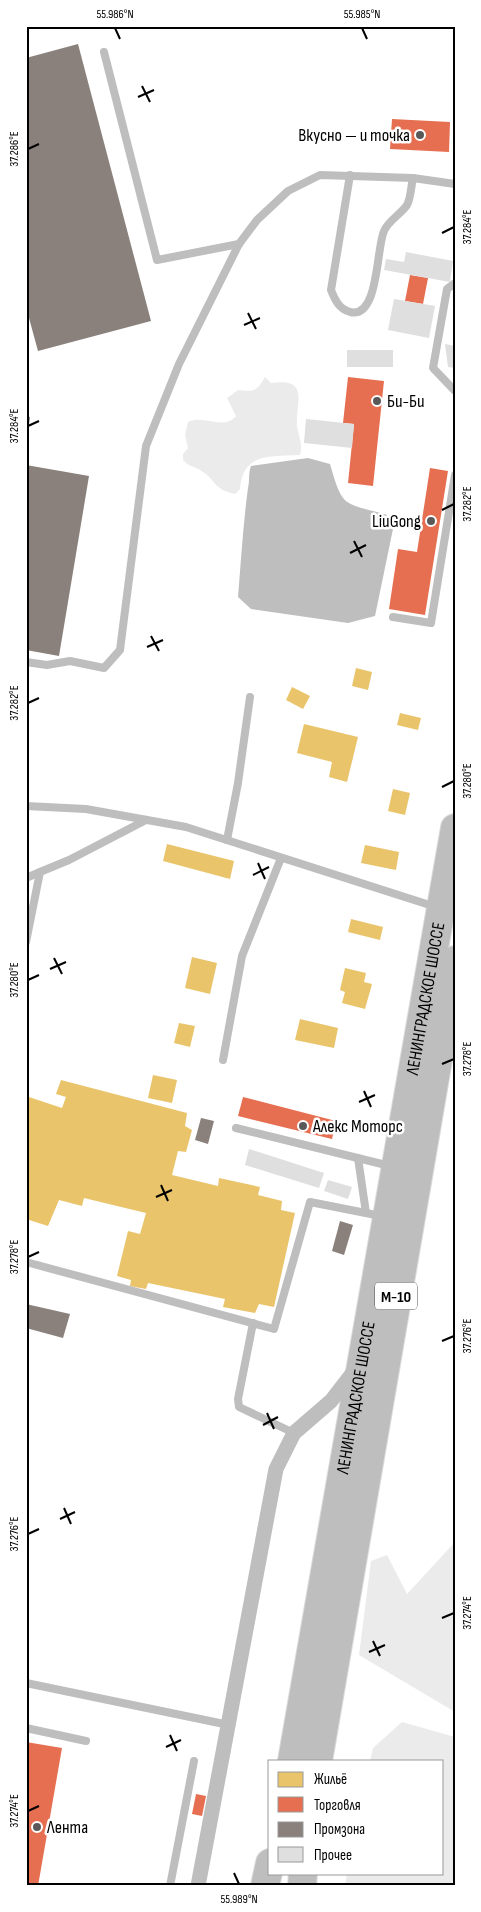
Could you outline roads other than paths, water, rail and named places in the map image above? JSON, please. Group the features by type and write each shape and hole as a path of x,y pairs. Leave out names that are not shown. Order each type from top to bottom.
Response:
{"highway":[{"name":"ЛЕНИНГРАДСКОЕ ШОССЕ","path":"292,1760 362,1355 376,1215 395,1167 455,828"},
{"name":"ЛЕНИНГРАДСКОЕ ШОССЕ","path":"318,1760 455,960"},
{"path":"265,1886 268,1872"}],"street":[{"path":"198,1886 276,1469 294,1433 332,1401 354,1372 362,1355"}],"lane":[{"path":"104,52 157,260 239,244"},
{"path":"26,662 47,665 70,661 104,668 120,650 146,446 179,364 239,244 257,220 288,192 320,175 413,178 455,184"},
{"path":"350,175 331,290 339,306 346,311 356,314 364,311 370,300 384,230 408,204 413,178"},
{"path":"455,283 447,289 433,368 455,391"},
{"path":"393,617 431,623 455,475"},
{"path":"227,840 238,783 250,697"},
{"path":"26,806 86,809 186,827 440,908"},
{"path":"26,878 69,860 146,820"},
{"path":"223,1060 242,956 281,858"},
{"path":"26,942 40,872"},
{"path":"236,1128 395,1167"},
{"path":"26,1262 274,1329 310,1202 376,1215 358,1158"},
{"path":"253,1323 238,1399 239,1407 294,1433"},
{"path":"26,1683 229,1725"},
{"path":"26,1728 86,1741"},
{"path":"170,1886 194,1761"}],"place":[{"name":"Вкусно — и точка","path":"420,135"},
{"name":"Би-Би","path":"377,401"},
{"name":"LiuGong","path":"431,521"},
{"name":"Алекс Моторс","path":"303,1126"},
{"name":"Лента","path":"37,1827"}]}
